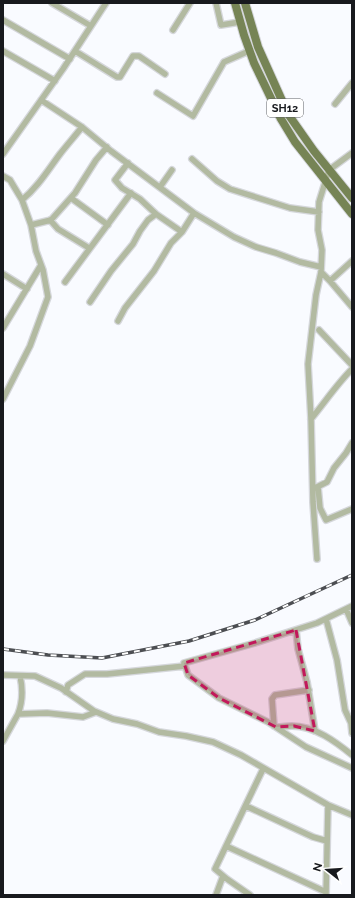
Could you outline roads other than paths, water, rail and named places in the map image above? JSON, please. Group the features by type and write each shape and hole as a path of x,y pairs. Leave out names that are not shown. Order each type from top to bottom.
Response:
{"main road":[{"path":"235,3 249,51 266,90 281,119 295,142 352,214"},
{"name":"SH12","path":"245,3 258,46 288,114 314,151 352,198"}],"street":[{"path":"52,3 91,26"},
{"path":"3,154 55,81 106,3"},
{"path":"173,30 190,3"},
{"path":"216,3 221,25 240,22"},
{"path":"3,20 70,59"},
{"path":"3,50 55,81"},
{"path":"74,51 117,77 120,77 133,56 136,55 165,74"},
{"path":"157,93 193,116 224,62 249,51"},
{"path":"335,104 352,83"},
{"path":"41,100 82,127 194,213 234,237 256,247 321,270 342,297 352,307"},
{"path":"22,200 30,194 48,172 60,153 71,143 82,127"},
{"path":"31,225 50,220 76,193 96,160 107,147"},
{"path":"317,559 315,488 308,364 316,295 321,270 322,250 318,230 319,202 329,170 352,153"},
{"path":"192,159 217,181 230,189 290,208 319,212"},
{"path":"128,163 115,180 122,188 140,199 156,214 182,232"},
{"path":"160,187 172,170"},
{"path":"3,176 10,180 22,200 31,225 36,251 43,270 48,297 30,346 3,399"},
{"path":"65,282 131,193"},
{"path":"71,198 108,225"},
{"path":"118,320 125,308 154,270 171,243 182,232 194,213"},
{"path":"90,302 111,271 133,244 148,220 156,214"},
{"path":"50,220 58,229 89,248"},
{"path":"330,281 352,262"},
{"path":"3,326 41,265"},
{"path":"3,274 27,288"},
{"path":"319,330 352,365"},
{"path":"311,419 343,378 352,369"},
{"path":"315,488 327,482 334,468 352,444"},
{"path":"315,488 320,508 326,520 352,509"},
{"path":"352,606 326,619 296,630 184,663 188,675 219,698 275,727 306,747 352,768"},
{"path":"346,609 351,620"},
{"path":"326,619 337,660 345,710 351,724 352,733"},
{"path":"296,630 298,649 309,690 315,731"},
{"path":"66,692 68,685 85,674 107,674 185,666"},
{"path":"3,675 35,676 61,688 96,712 113,719 137,724 159,732 213,742 241,755 328,805 352,815"},
{"path":"3,741 22,705 20,676"},
{"path":"275,727 273,697 309,690"},
{"path":"18,714 47,713 83,717 96,712"},
{"path":"275,727 294,726 315,731 337,743 352,755"},
{"path":"250,895 215,869 263,769"},
{"path":"226,846 326,893 328,805"},
{"path":"246,806 313,837 327,841"},
{"path":"216,895 223,876"}],"railway":[{"path":"3,649 48,655 102,658 189,641 255,620 352,575"}]}
